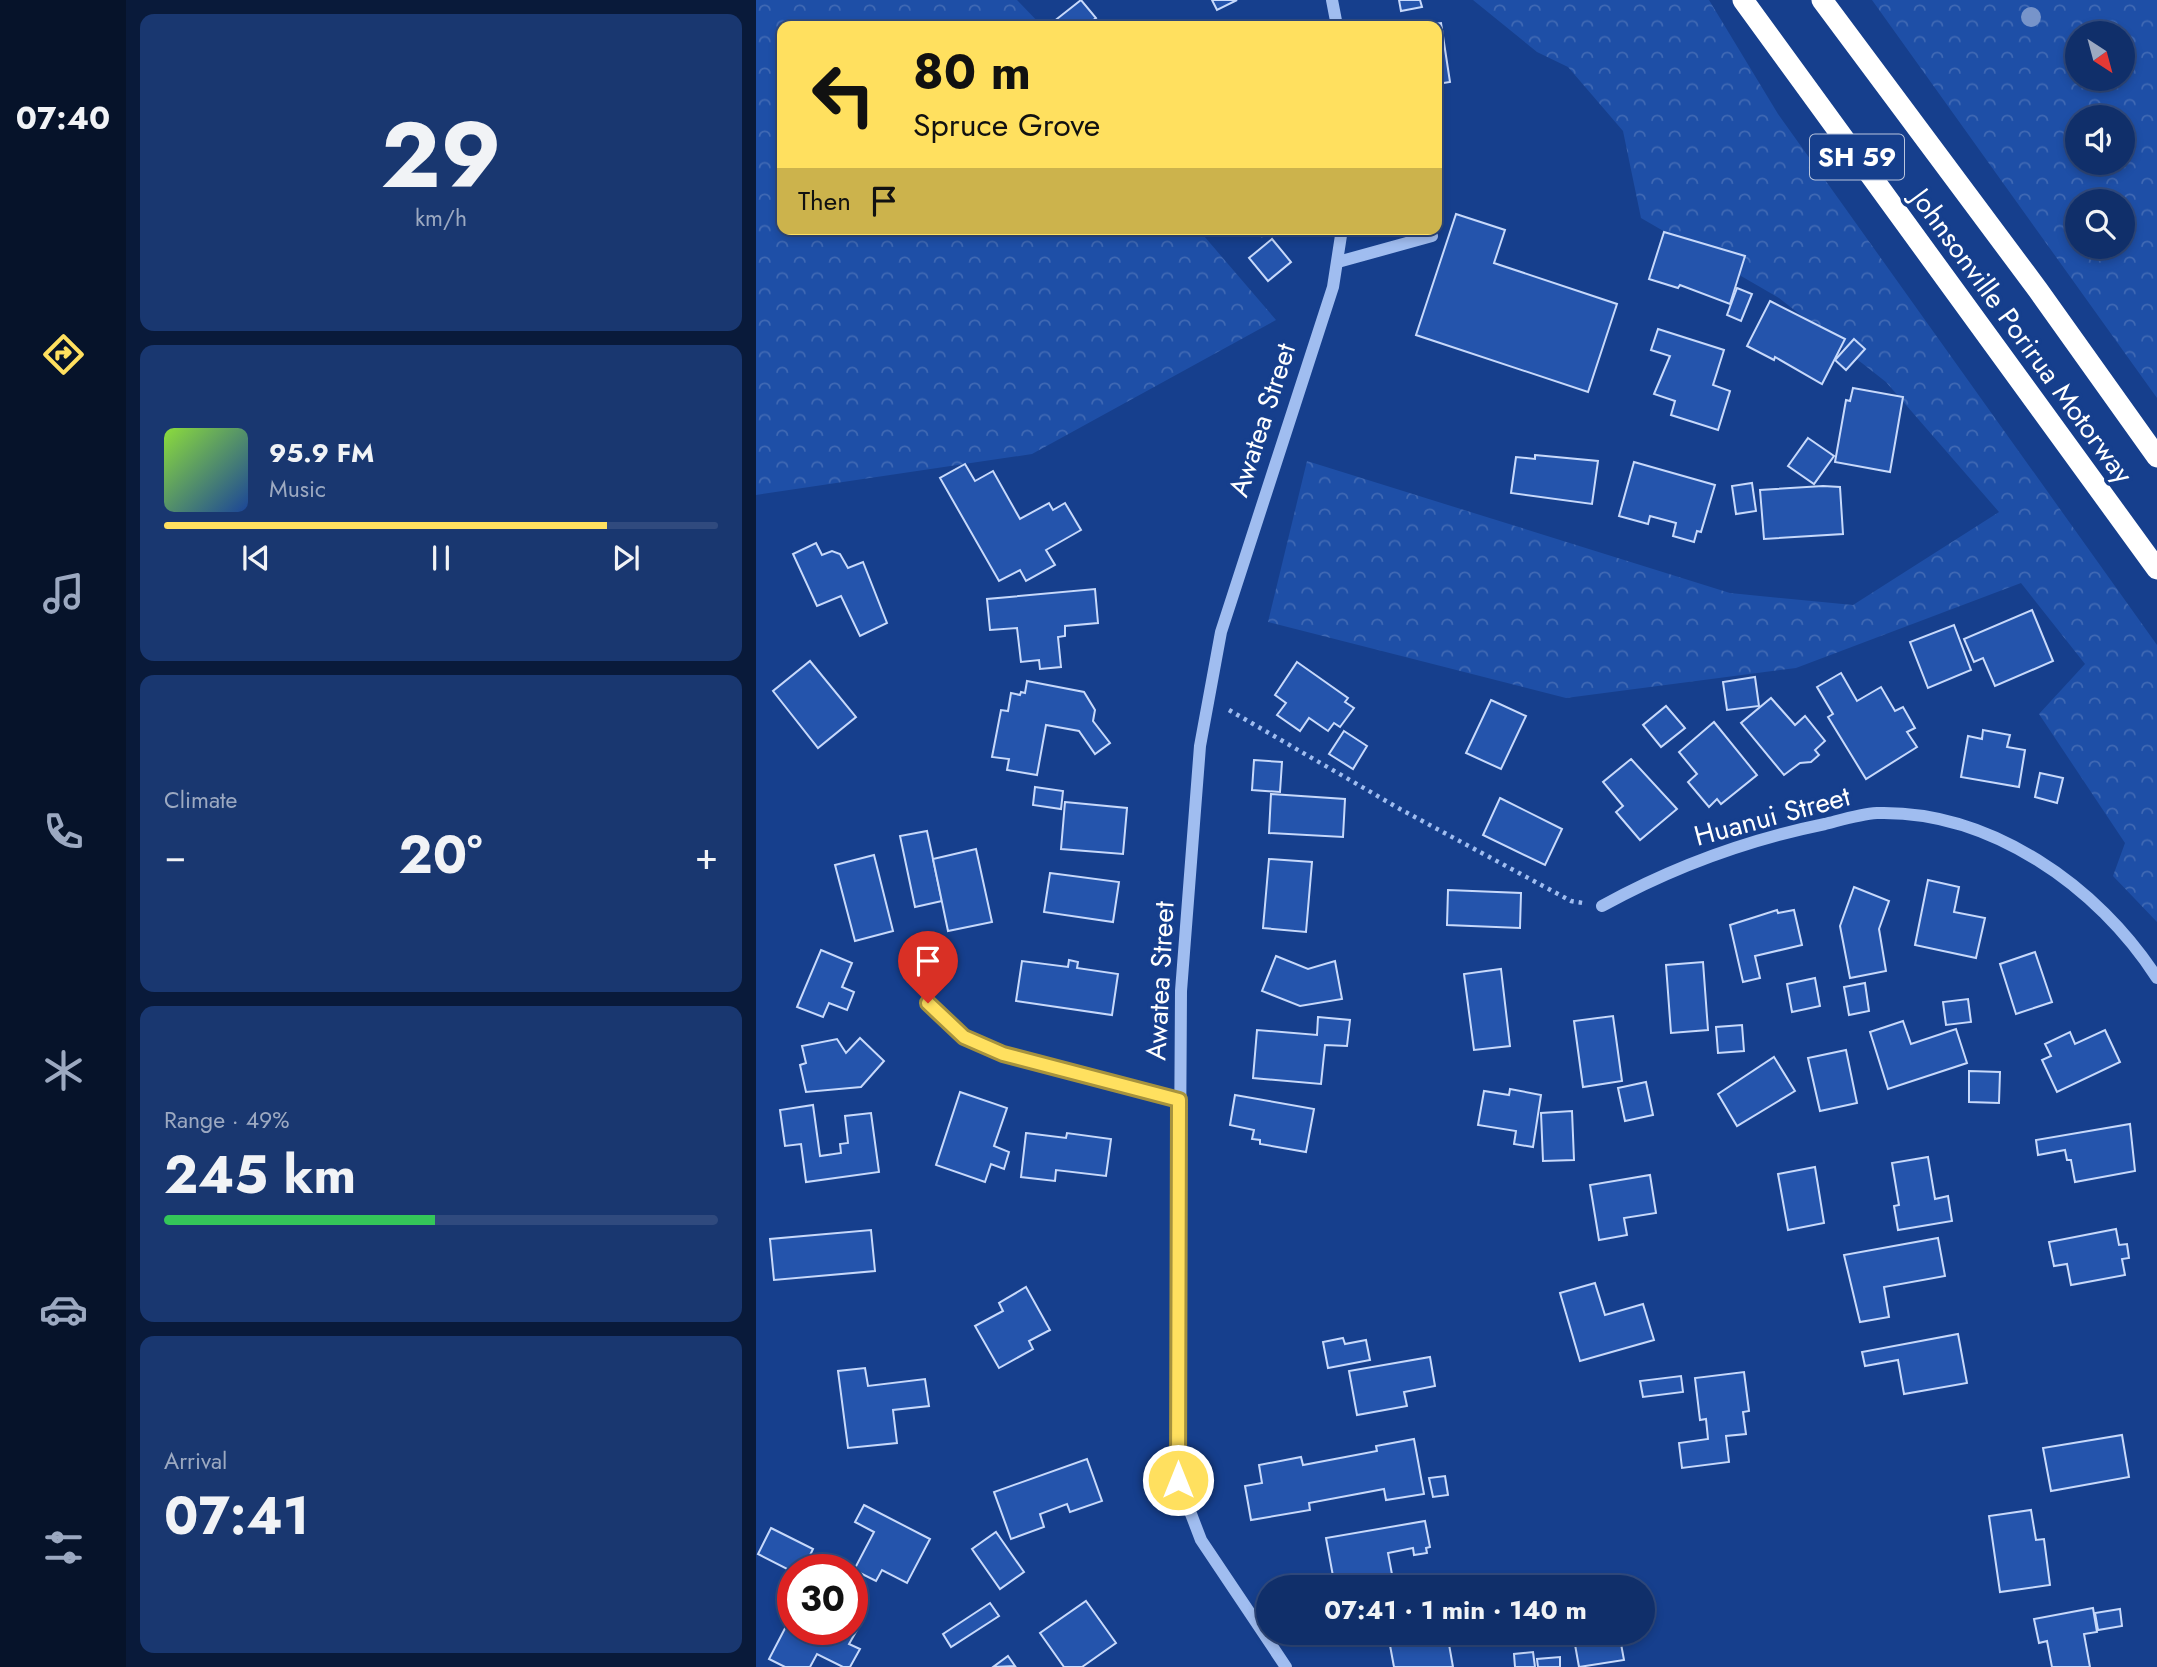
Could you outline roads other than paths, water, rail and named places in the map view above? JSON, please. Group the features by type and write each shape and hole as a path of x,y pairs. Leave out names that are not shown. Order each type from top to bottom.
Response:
{"highway":[{"name":"Johnsonville Porirua Motorway","path":"1743,0 2157,569"},
{"name":"Johnsonville Porirua Motorway","path":"1822,0 2157,457"}],"street":[{"path":"1332,0 1336,21"},
{"name":"Awatea Street","path":"1286,1667 1201,1539 1178,1480 1181,991 1200,746 1207,697 1221,632 1240,566 1333,287 1341,235"},
{"path":"1338,262 1432,236"},
{"name":"Huanui Street","path":"1602,906 1718,852 1780,833 1876,813 1941,820 1997,836 2086,896 2121,932 2157,978"},
{"path":"928,1003 964,1037 1003,1054 1179,1100"}]}
